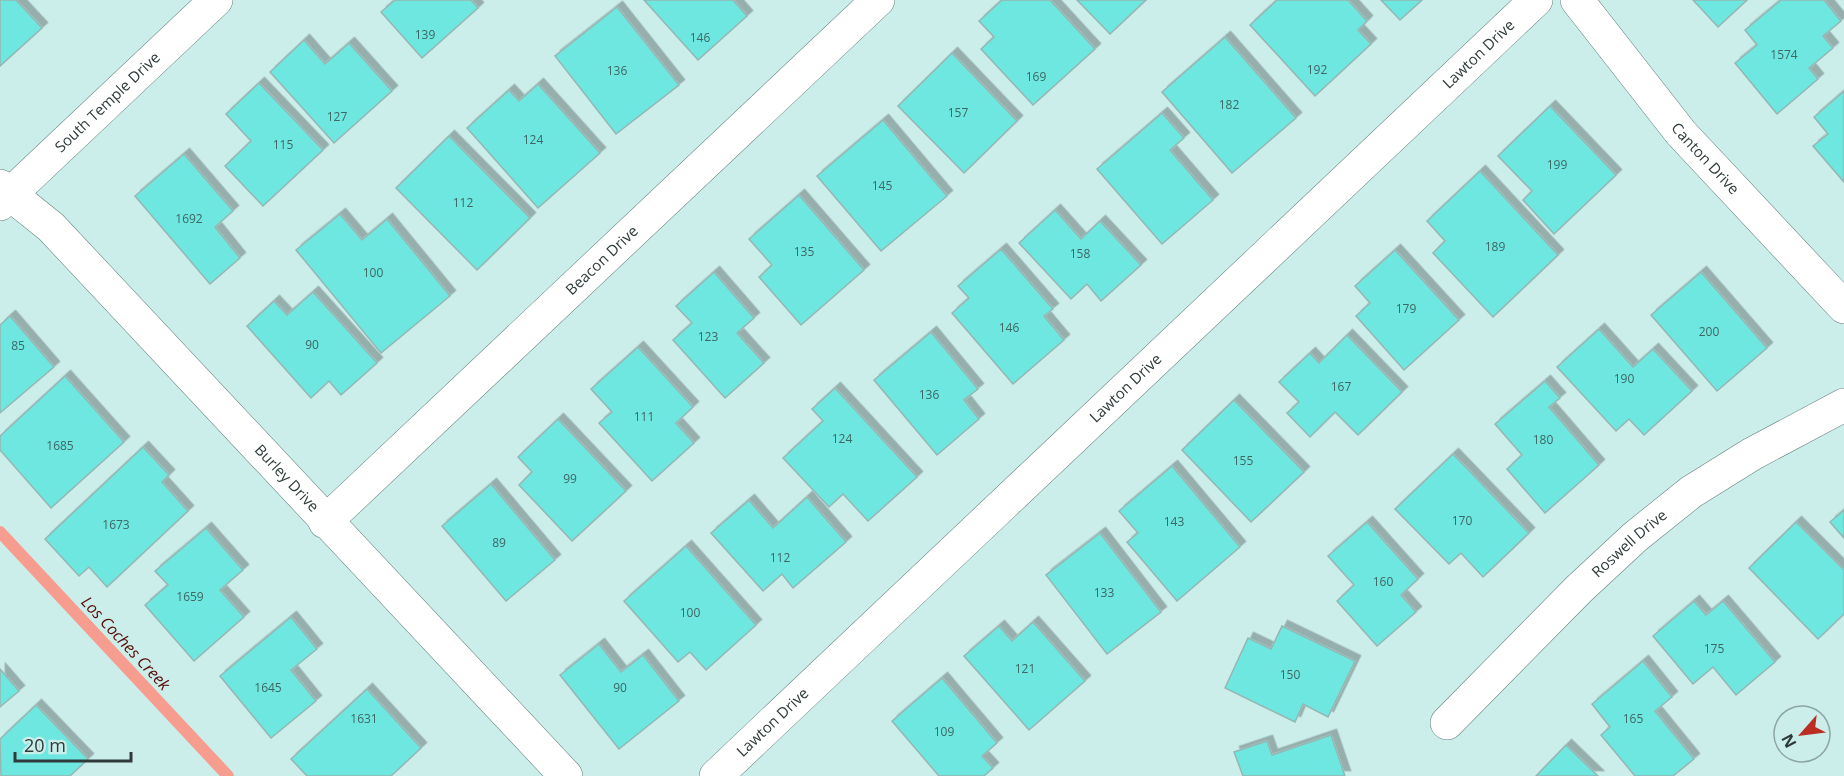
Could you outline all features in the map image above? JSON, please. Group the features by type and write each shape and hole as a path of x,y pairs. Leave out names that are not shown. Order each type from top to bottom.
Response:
{"street":[{"name":"South Temple Drive","path":"3,195 216,0"},
{"name":"Beacon Drive","path":"325,522 878,0"},
{"name":"Lawton Drive","path":"716,776 1536,0"},
{"name":"Canton Drive","path":"1577,0 1681,134 1844,307"},
{"name":"Burley Drive","path":"3,195 51,227 325,522 566,776"},
{"name":"Roswell Drive","path":"1447,723 1580,589 1635,537 1691,492 1752,454 1844,405"}],"building":[{"path":"0,0 16,0 42,28 0,66"},
{"path":"395,0 471,0 478,8 422,58 381,12"},
{"path":"644,0 733,0 747,16 698,60"},
{"path":"1002,0 1050,0 1095,49 1033,105 981,49 994,37 979,21"},
{"path":"1077,0 1146,0 1110,34"},
{"path":"1277,0 1348,0 1367,21 1358,30 1371,44 1315,96 1250,25"},
{"path":"1381,0 1422,0 1400,20"},
{"path":"1693,0 1747,0 1718,27"},
{"path":"1781,0 1824,0 1841,21 1823,36 1833,48 1809,68 1818,79 1777,114 1735,63 1757,45 1745,30"},
{"path":"617,7 679,85 616,134 555,56"},
{"path":"1225,37 1296,118 1232,173 1162,92"},
{"path":"304,40 325,64 349,43 392,91 334,143 270,72"},
{"path":"952,53 1017,121 964,173 898,106"},
{"path":"259,83 323,150 263,206 225,166 251,141 226,114"},
{"path":"538,84 600,153 538,208 467,128 509,90 519,101"},
{"path":"1844,91 1844,182 1813,146 1828,134 1814,117"},
{"path":"1550,106 1616,175 1554,234 1523,200 1532,191 1498,156"},
{"path":"1162,113 1184,138 1170,150 1213,200 1162,244 1097,169"},
{"path":"883,120 947,196 881,251 817,176"},
{"path":"449,136 530,218 477,270 396,188"},
{"path":"184,154 233,211 215,227 240,258 210,284 135,196"},
{"path":"1480,171 1558,255 1493,317 1433,253 1445,241 1427,221"},
{"path":"799,195 864,270 801,325 759,277 772,265 749,239"},
{"path":"1055,210 1081,239 1100,221 1141,265 1101,301 1087,284 1071,299 1019,243"},
{"path":"340,214 362,240 387,219 450,296 381,353 296,250"},
{"path":"1001,249 1053,309 1044,316 1064,340 1013,384 952,313 969,298 958,286"},
{"path":"1395,250 1459,320 1404,370 1356,316 1370,303 1355,286"},
{"path":"714,272 754,318 737,333 764,363 725,398 673,340 692,323 676,306"},
{"path":"1701,272 1767,348 1717,391 1651,315"},
{"path":"313,292 377,363 341,395 329,381 311,398 247,326 274,301 287,315"},
{"path":"10,316 54,367 0,413 0,325"},
{"path":"1599,329 1633,367 1653,349 1692,391 1644,435 1629,419 1616,431 1557,367"},
{"path":"931,332 978,389 964,400 979,419 937,455 874,380"},
{"path":"1347,335 1402,392 1358,435 1335,412 1310,437 1287,413 1299,402 1279,382 1310,353 1319,363"},
{"path":"638,347 693,407 676,423 694,443 652,481 599,423 612,412 591,389"},
{"path":"65,376 124,442 51,508 0,450 0,436"},
{"path":"1545,381 1560,398 1549,407 1599,465 1545,513 1507,469 1522,455 1495,424"},
{"path":"835,388 917,477 868,521 843,494 829,507 783,458 823,421 812,409"},
{"path":"1234,400 1304,472 1251,522 1182,450"},
{"path":"558,419 626,491 572,541 519,485 532,472 518,457"},
{"path":"143,447 169,475 162,482 188,511 107,587 89,567 79,576 45,539"},
{"path":"1453,454 1529,533 1483,577 1461,553 1449,564 1395,509"},
{"path":"1172,466 1240,547 1177,601 1127,542 1138,533 1119,511"},
{"path":"491,484 555,560 506,601 442,526"},
{"path":"807,497 846,542 793,588 782,574 763,591 711,533 749,500 773,528"},
{"path":"1844,510 1844,538 1830,522"},
{"path":"1367,522 1418,579 1401,595 1416,612 1377,646 1337,601 1354,585 1328,556"},
{"path":"1796,522 1844,570 1844,614 1818,639 1749,568"},
{"path":"206,528 243,570 220,590 244,617 194,661 145,605 168,585 155,571"},
{"path":"1100,533 1161,612 1107,654 1046,575"},
{"path":"686,546 756,625 706,670 690,652 678,662 624,601"},
{"path":"1694,601 1706,615 1723,601 1775,662 1736,695 1713,667 1693,684 1653,636"},
{"path":"291,617 317,649 291,670 316,701 271,738 220,676"},
{"path":"1033,622 1085,681 1029,730 964,656 999,626 1012,641"},
{"path":"1282,626 1355,661 1328,717 1303,704 1295,722 1225,688 1248,638 1271,649"},
{"path":"599,644 621,672 643,655 679,701 619,749 560,675"},
{"path":"1643,661 1672,697 1655,711 1694,759 1673,776 1635,776 1601,735 1610,727 1592,704"},
{"path":"0,669 19,691 0,707"},
{"path":"942,678 997,743 982,756 993,768 984,776 939,776 892,721"},
{"path":"367,689 421,748 391,776 307,776 291,759"},
{"path":"36,705 88,759 70,776 1,776 0,739"},
{"path":"1331,735 1345,776 1243,776 1234,752 1267,741 1272,755"},
{"path":"1566,745 1598,776 1536,776"}],"waterway":[{"name":"Los Coches Creek","path":"0,532 228,776"}]}
